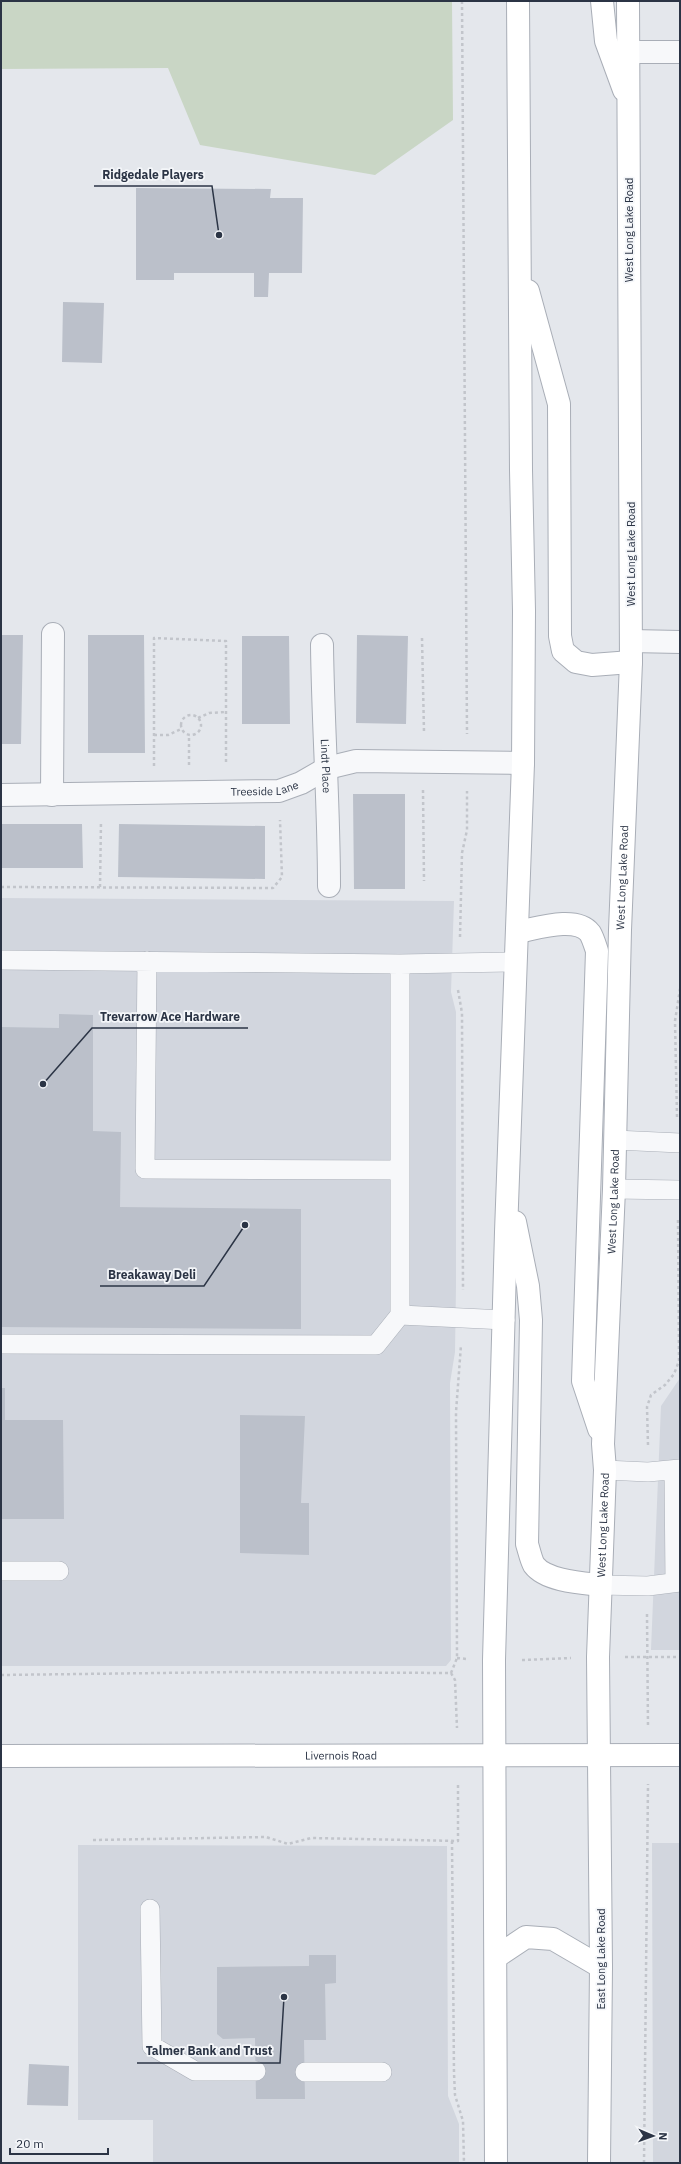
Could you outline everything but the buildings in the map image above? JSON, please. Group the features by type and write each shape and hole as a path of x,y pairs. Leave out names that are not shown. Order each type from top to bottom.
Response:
{"main road":[{"path":"496,2163 494,1660 496,1559 505,1320 507,1186 523,763 524,611 521,470 518,1"},
{"path":"602,1 606,41 628,101"},
{"name":"West Long Lake Road","path":"599,1755 600,1585 605,1470 603,1444 614,1189 620,930 631,652 628,1"},
{"path":"520,263 559,404 560,636 563,651 576,662 592,665 631,652"},
{"path":"517,932 557,924 574,924 589,932 597,951 584,1381 603,1444"},
{"path":"507,1186 528,1286 530,1320 527,1544 534,1565 550,1576 570,1582 600,1585"},
{"name":"East Long Lake Road","path":"599,1755 601,1968 599,2163"},
{"name":"Livernois Road","path":"1,1756 680,1755"},
{"path":"496,1957 526,1937 552,1939 601,1968"}],"street":[{"path":"629,52 680,52"},
{"path":"52,795 53,634"},
{"path":"631,652 680,642"},
{"name":"Lindt Place","path":"322,645 324,736 327,768 329,886"},
{"name":"Treeside Lane","path":"1,795 278,791 301,783 327,768 356,761 523,763"}],"lane":[{"path":"1,960 400,964 516,962"},
{"path":"147,961 145,1170 400,1170"},
{"path":"1,1344 376,1345 400,1315 400,964"},
{"path":"615,1140 680,1143"},
{"path":"614,1189 680,1190"},
{"path":"400,1315 505,1320"},
{"path":"600,1585 648,1586 677,1582 677,1470 605,1470"},
{"path":"1,1571 59,1571"},
{"path":"150,1909 152,2046 195,2071 256,2071"},
{"path":"305,2072 382,2072"}],"path":[{"path":"462,1 467,739"},
{"path":"154,767 154,638 226,641 226,767"},
{"path":"422,638 424,732"},
{"path":"198,718 209,713 226,712"},
{"path":"192,715 198,718 201,724 200,730 189,736 181,729 181,722 185,717 192,715"},
{"path":"154,735 168,735 181,729"},
{"path":"189,736 189,766"},
{"path":"460,945 462,853 468,830 467,787"},
{"path":"423,788 424,882"},
{"path":"100,888 101,819"},
{"path":"1,887 274,888 282,877 280,819"},
{"path":"458,983 458,996 462,1013 463,1295"},
{"path":"677,1122 675,1021 680,989"},
{"path":"648,1449 647,1407 651,1395 665,1385 674,1374 679,1361 678,1213"},
{"path":"451,1673 457,1658 456,1412 461,1342"},
{"path":"647,1613 647,1676"},
{"path":"630,1657 680,1657"},
{"path":"457,1658 464,1659"},
{"path":"519,1660 579,1658"},
{"path":"1,1675 238,1672 451,1673"},
{"path":"451,1673 455,1680"},
{"path":"644,2163 648,1829"},
{"path":"93,1840 266,1836 288,1844 311,1838 458,1841"},
{"path":"452,1841 454,2080 455,2095 463,2121 464,2163"}],"shaded area":[{"path":"1,898 454,901 451,992 456,1012 456,1286 455,1352 450,1383 451,1660 446,1666 1,1666"},
{"path":"680,1378 680,1650 651,1650 661,1406"},
{"path":"652,1843 680,1843 680,2163 653,2163"},
{"path":"78,1845 447,1846 448,2096 459,2124 459,2163 153,2163 153,2120 78,2120"}],"green space":[{"path":"1,1 452,1 453,120 375,175 200,145 168,68 1,69"}],"place":[{"name":"Ridgedale Players","path":"219,235"},
{"name":"Trevarrow Ace Hardware","path":"43,1084"},
{"name":"Breakaway Deli","path":"245,1225"},
{"name":"Talmer Bank and Trust","path":"284,1997"}]}
